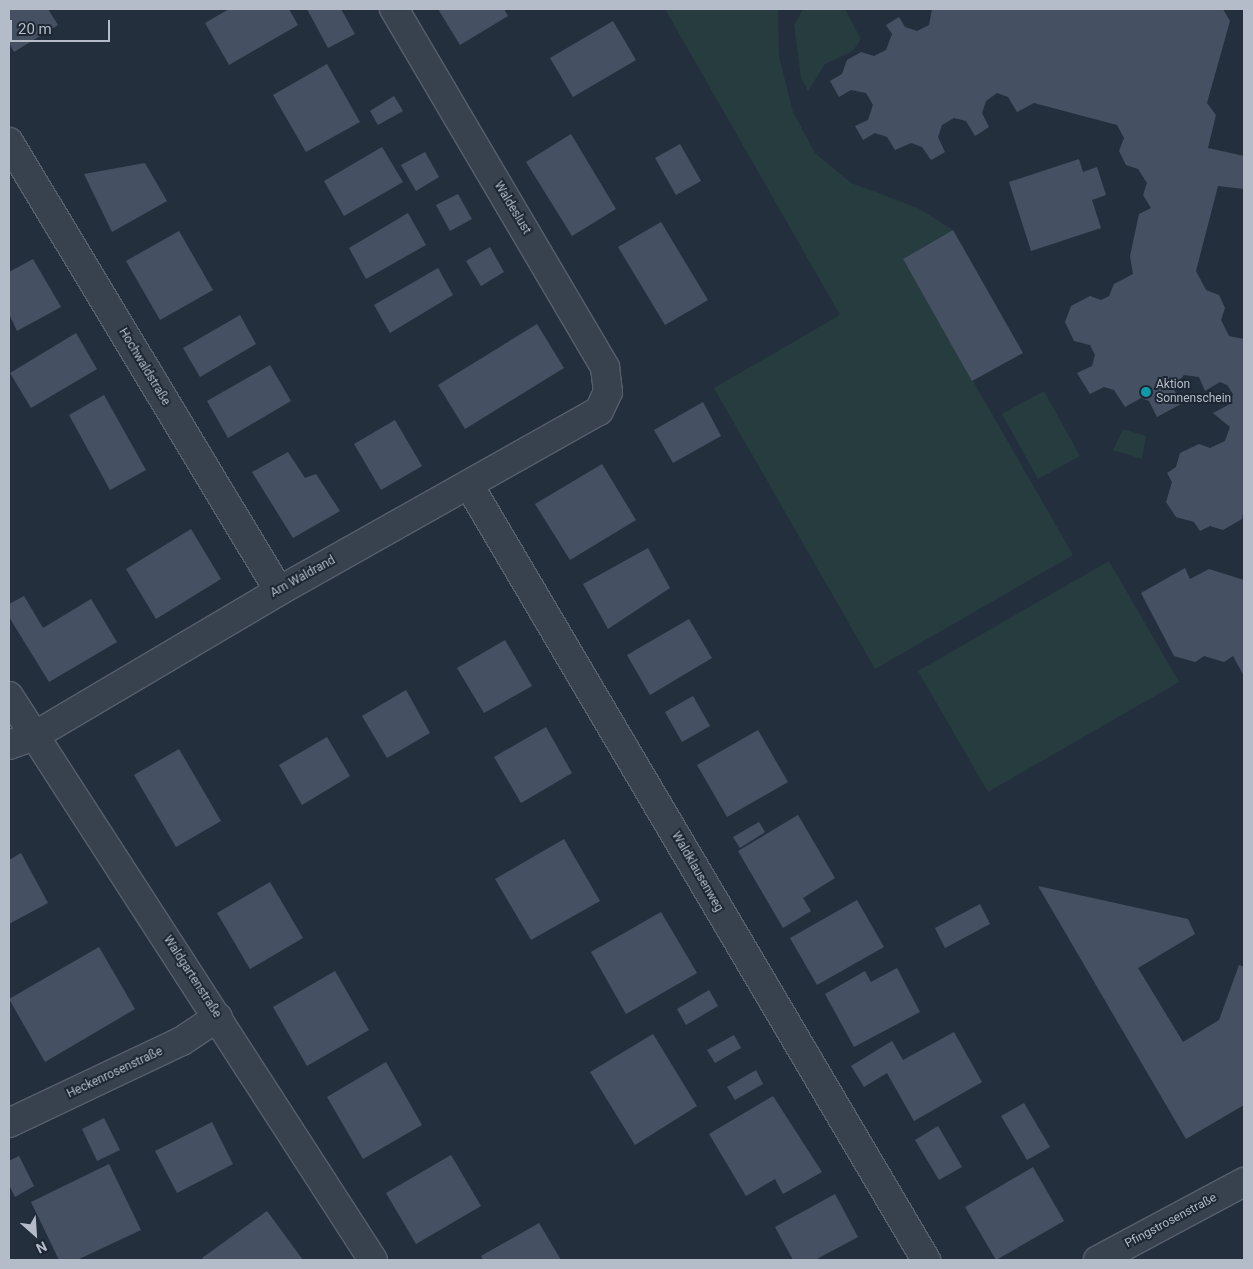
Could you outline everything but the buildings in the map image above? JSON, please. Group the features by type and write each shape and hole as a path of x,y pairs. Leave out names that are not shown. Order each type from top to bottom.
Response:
{"street":[{"name":"Waldeslust","path":"394,9 605,367 608,392 599,411"},
{"name":"Hochwaldstraße","path":"9,142 279,591"},
{"name":"Am Waldrand","path":"9,745 34,736 279,591 599,411"},
{"name":"Waldklausenweg","path":"469,484 926,1260"},
{"name":"Waldgartenstraße","path":"9,696 218,1017 372,1260"},
{"name":"Heckenrosenstraße","path":"9,1124 182,1041 218,1017"},
{"name":"Pfingstrosenstraße","path":"1098,1260 1244,1182"}],"green space":[{"path":"665,9 778,9 779,57 793,112 815,153 851,183 918,208 953,230 903,259 1073,555 875,669 714,388 840,315"},
{"path":"803,9 845,9 861,39 853,51 825,64 808,91 801,78 794,25"},
{"path":"1044,391 1080,456 1038,479 1002,414"},
{"path":"1123,429 1146,436 1142,459 1113,450"},
{"path":"1109,561 1179,682 988,792 918,671"}],"place":[{"name":"Aktion Sonnenschein","path":"1146,392"}]}
